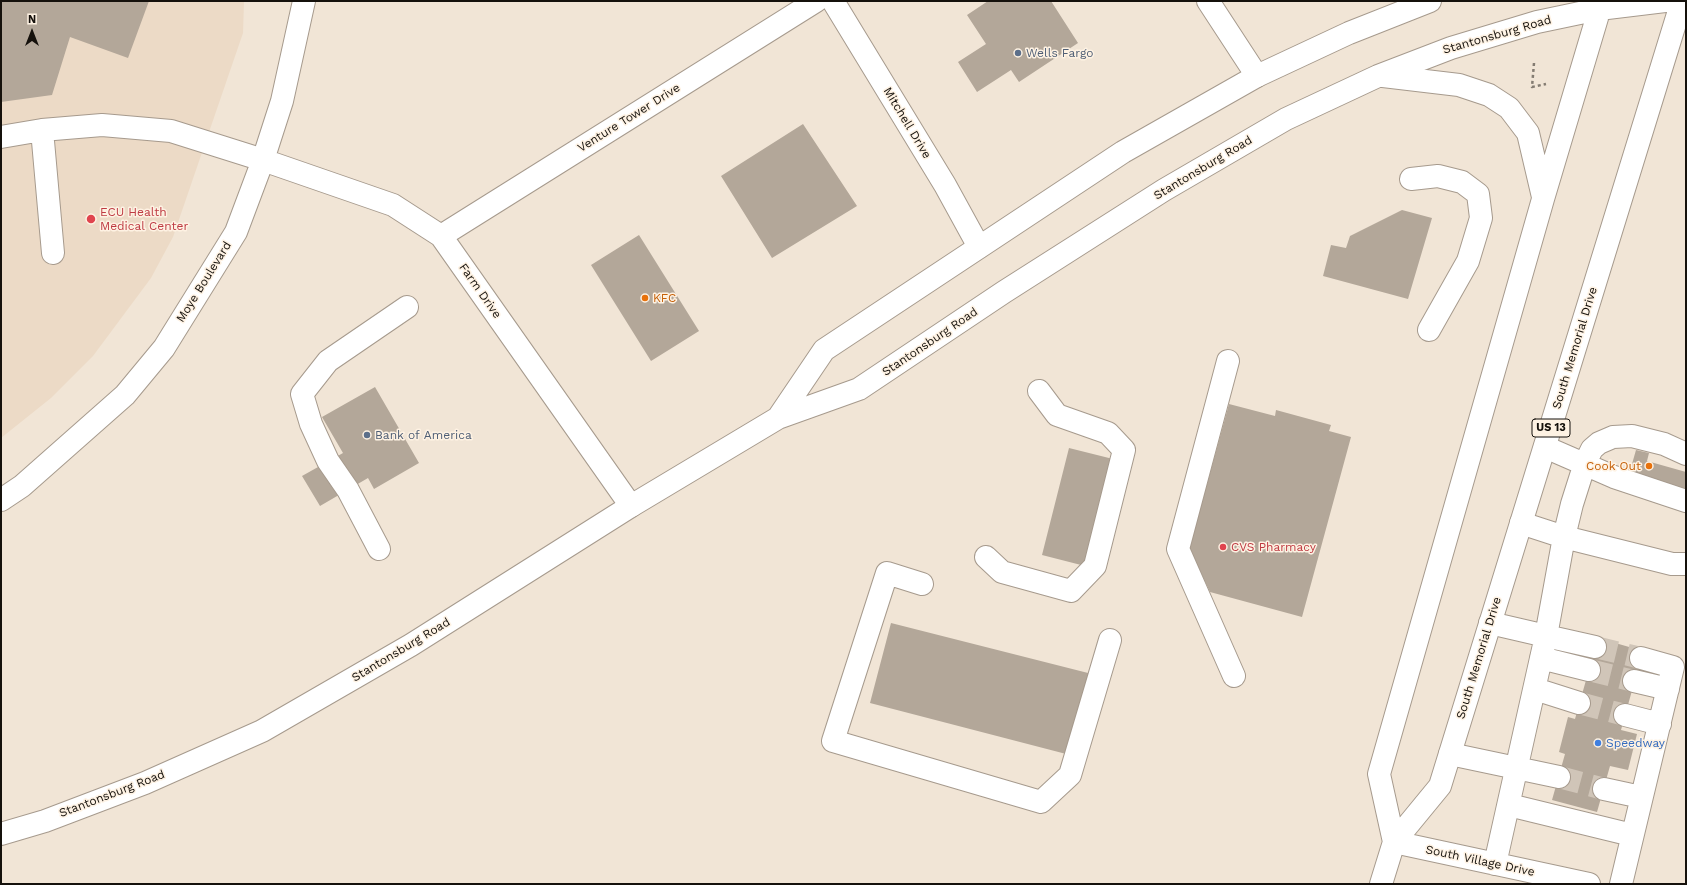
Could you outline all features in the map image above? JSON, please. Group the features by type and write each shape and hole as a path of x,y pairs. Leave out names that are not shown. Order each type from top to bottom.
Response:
{"main road":[{"name":"Moye Boulevard","path":"1,500 22,486 125,395 164,348 236,232 263,160 282,101 304,1"},
{"name":"Mitchell Drive","path":"832,1 945,185 979,247"},
{"path":"1208,1 1257,76"},
{"name":"Stantonsburg Road","path":"778,418 824,350 1123,152 1257,76 1349,33 1430,1"},
{"name":"Stantonsburg Road","path":"1,834 45,820 145,783 262,731 412,645 631,506 778,418 860,389 997,297 1164,190 1286,119 1378,76 1451,48 1526,25 1601,5 1665,1"},
{"name":"South Memorial Drive","path":"1381,884 1394,842 1440,786 1682,1"},
{"name":"Venture Tower Drive","path":"441,236 812,2"},
{"name":"South Memorial Drive","path":"1394,842 1379,774 1543,199 1601,5"},
{"path":"1378,76 1459,85 1489,95 1509,108 1528,133 1543,199"},
{"name":"Farm Drive","path":"1,137 42,130 102,125 171,130 393,205 441,236 631,506"},
{"path":"42,130 53,253"},
{"path":"1411,179 1438,176 1462,182 1478,194 1481,218 1468,261 1429,330"},
{"path":"379,549 348,490 328,461 311,424 302,394 328,362 407,307"},
{"path":"1228,362 1178,549 1234,676"},
{"path":"986,557 1002,572 1071,592 1095,566 1124,450 1108,433 1057,415 1039,391"},
{"path":"1495,864 1535,689 1564,537 1572,504 1585,464 1592,449 1599,443 1614,437 1632,436 1664,444 1686,454"},
{"path":"1545,447 1614,477 1686,501"},
{"path":"1521,523 1564,537 1672,564 1686,564"},
{"path":"922,584 887,573 833,741 1040,802 1070,775 1110,640"},
{"path":"1490,623 1595,647"},
{"path":"1541,658 1589,670"},
{"path":"1621,884 1673,667 1641,658"},
{"path":"1634,681 1668,689"},
{"path":"1535,689 1579,703"},
{"path":"1625,715 1660,724"},
{"path":"1450,754 1559,777"},
{"path":"1604,788 1642,797"},
{"path":"1509,805 1632,835"},
{"name":"South Village Drive","path":"1394,842 1589,884"}],"path":[{"path":"1534,63 1532,87 1546,84"}],"shaded area":[{"name":"ECU Health Medical Center","path":"1,1 244,1 243,33 173,237 151,278 93,356 51,398 1,438"}],"building":[{"path":"1,1 149,1 128,58 70,37 52,95 1,102"},
{"name":"Wells Fargo","path":"988,1 1051,1 1078,43 1019,82 1011,70 977,92 958,62 986,44 967,15"},
{"path":"803,124 857,206 772,258 721,176"},
{"path":"1402,210 1432,218 1408,299 1323,276 1331,245 1346,248 1350,236"},
{"name":"KFC","path":"639,235 699,331 651,361 591,265"},
{"name":"Bank of America","path":"375,387 419,463 374,489 368,478 320,506 302,476 343,453 322,417"},
{"name":"CVS Pharmacy","path":"1229,404 1275,416 1276,410 1331,425 1329,431 1351,437 1302,617 1210,592 1200,571 1183,579 1189,550"},
{"path":"1069,448 1113,459 1085,566 1042,555"},
{"name":"Cook Out","path":"1636,450 1649,453 1647,461 1686,472 1686,489 1628,478"},
{"path":"891,623 1092,674 1070,755 870,703"},
{"name":"Speedway","path":"1598,638 1643,651 1621,730 1637,734 1628,770 1610,766 1597,812 1552,800 1565,754 1559,752 1568,717 1575,719"}],"tunnel":[{"path":"1595,647 1641,658"},
{"path":"1589,670 1634,681"},
{"path":"1579,703 1625,715"},
{"path":"1559,777 1604,789"}],"place":[{"name":"Wells Fargo","path":"1018,53"},
{"name":"ECU Health Medical Center","path":"91,219"},
{"name":"KFC","path":"645,298"},
{"name":"Bank of America","path":"367,435"},
{"name":"Cook Out","path":"1649,466"},
{"name":"CVS Pharmacy","path":"1223,547"},
{"name":"Speedway","path":"1598,743"}]}
